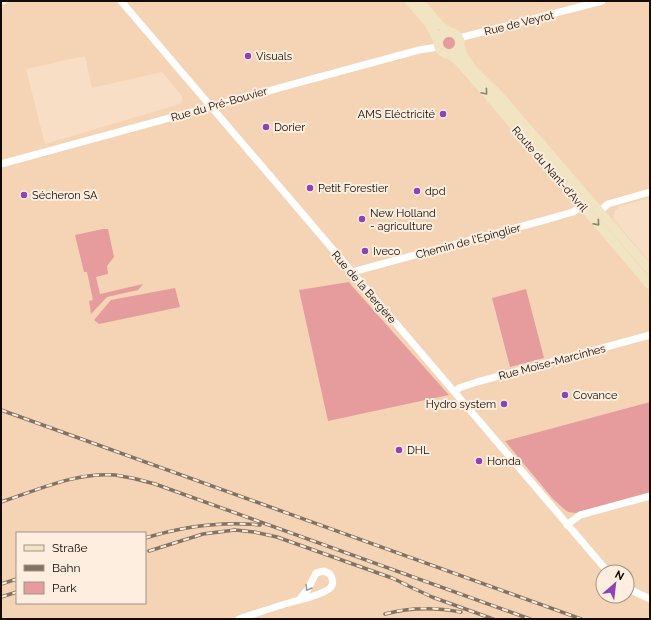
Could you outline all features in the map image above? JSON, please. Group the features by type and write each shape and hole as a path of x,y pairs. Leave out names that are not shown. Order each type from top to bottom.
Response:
{"main road":[{"path":"409,1 428,22 441,51 449,54 456,52 460,42 455,33 448,31 440,25 419,1"},
{"path":"438,43 443,33 448,31"},
{"name":"Route du Nant-d'Avril","path":"460,42 464,56 474,69 498,94 650,270"},
{"name":"Route du Nant-d'Avril","path":"449,54 458,61 476,81 650,285"}],"street":[{"name":"Rue de la Bergère","path":"121,1 601,564"},
{"name":"Rue de Veyrot","path":"460,42 602,1"},
{"name":"Rue du Pré-Bouvier","path":"1,164 419,50 438,43"},
{"path":"600,211 608,204 650,192"},
{"name":"Chemin de l'Epinglier","path":"352,272 573,212 582,206"},
{"name":"Rue Moïse-Marcinhes","path":"455,392 466,385 650,335"},
{"path":"567,525 580,516 650,496"},
{"path":"239,619 299,600 329,589 333,582 330,574 324,572 316,574 308,589 299,600"},
{"path":"635,591 650,598"}],"shaded area":[{"path":"1,1 650,1 650,198 620,206 615,211 613,218 650,262 650,619 1,619","holes":["85,56 92,88 162,72 182,96 182,102 180,104 45,144 26,69"]}],"green space":[{"path":"447,37 451,37 455,43 451,49 447,49 443,45 443,41"},
{"path":"108,229 114,257 107,266 108,274 96,277 100,294 143,284 138,290 107,297 91,314 89,301 93,300 87,272 84,272 75,235"},
{"path":"349,282 449,395 328,421 299,290"},
{"path":"175,288 180,307 99,324 94,320 111,300"},
{"path":"526,289 544,358 510,367 492,298"},
{"path":"650,402 650,493 576,513 568,512 553,499 505,441"}],"railway":[{"path":"1,410 581,619"},
{"path":"1,502 57,483 86,476 115,475 135,479 155,484 530,619"},
{"path":"146,538 187,528 217,524 260,525"},
{"path":"149,551 203,534 235,530 254,532 277,537 392,578 407,585"},
{"path":"1,584 16,579"},
{"path":"402,583 432,597 493,619"},
{"path":"1,597 16,592"},
{"path":"385,614 423,608 461,612"}],"place":[{"name":"Visuals","path":"248,56"},
{"name":"AMS Eléctricité","path":"443,114"},
{"name":"Dorier","path":"266,127"},
{"name":"Petit Forestier","path":"310,188"},
{"name":"dpd","path":"417,191"},
{"name":"Sécheron SA","path":"24,195"},
{"name":"New Holland - agriculture","path":"362,219"},
{"name":"Iveco","path":"365,251"},
{"name":"Covance","path":"565,395"},
{"name":"Hydro system","path":"504,404"},
{"name":"DHL","path":"399,450"},
{"name":"Honda","path":"479,461"}]}
